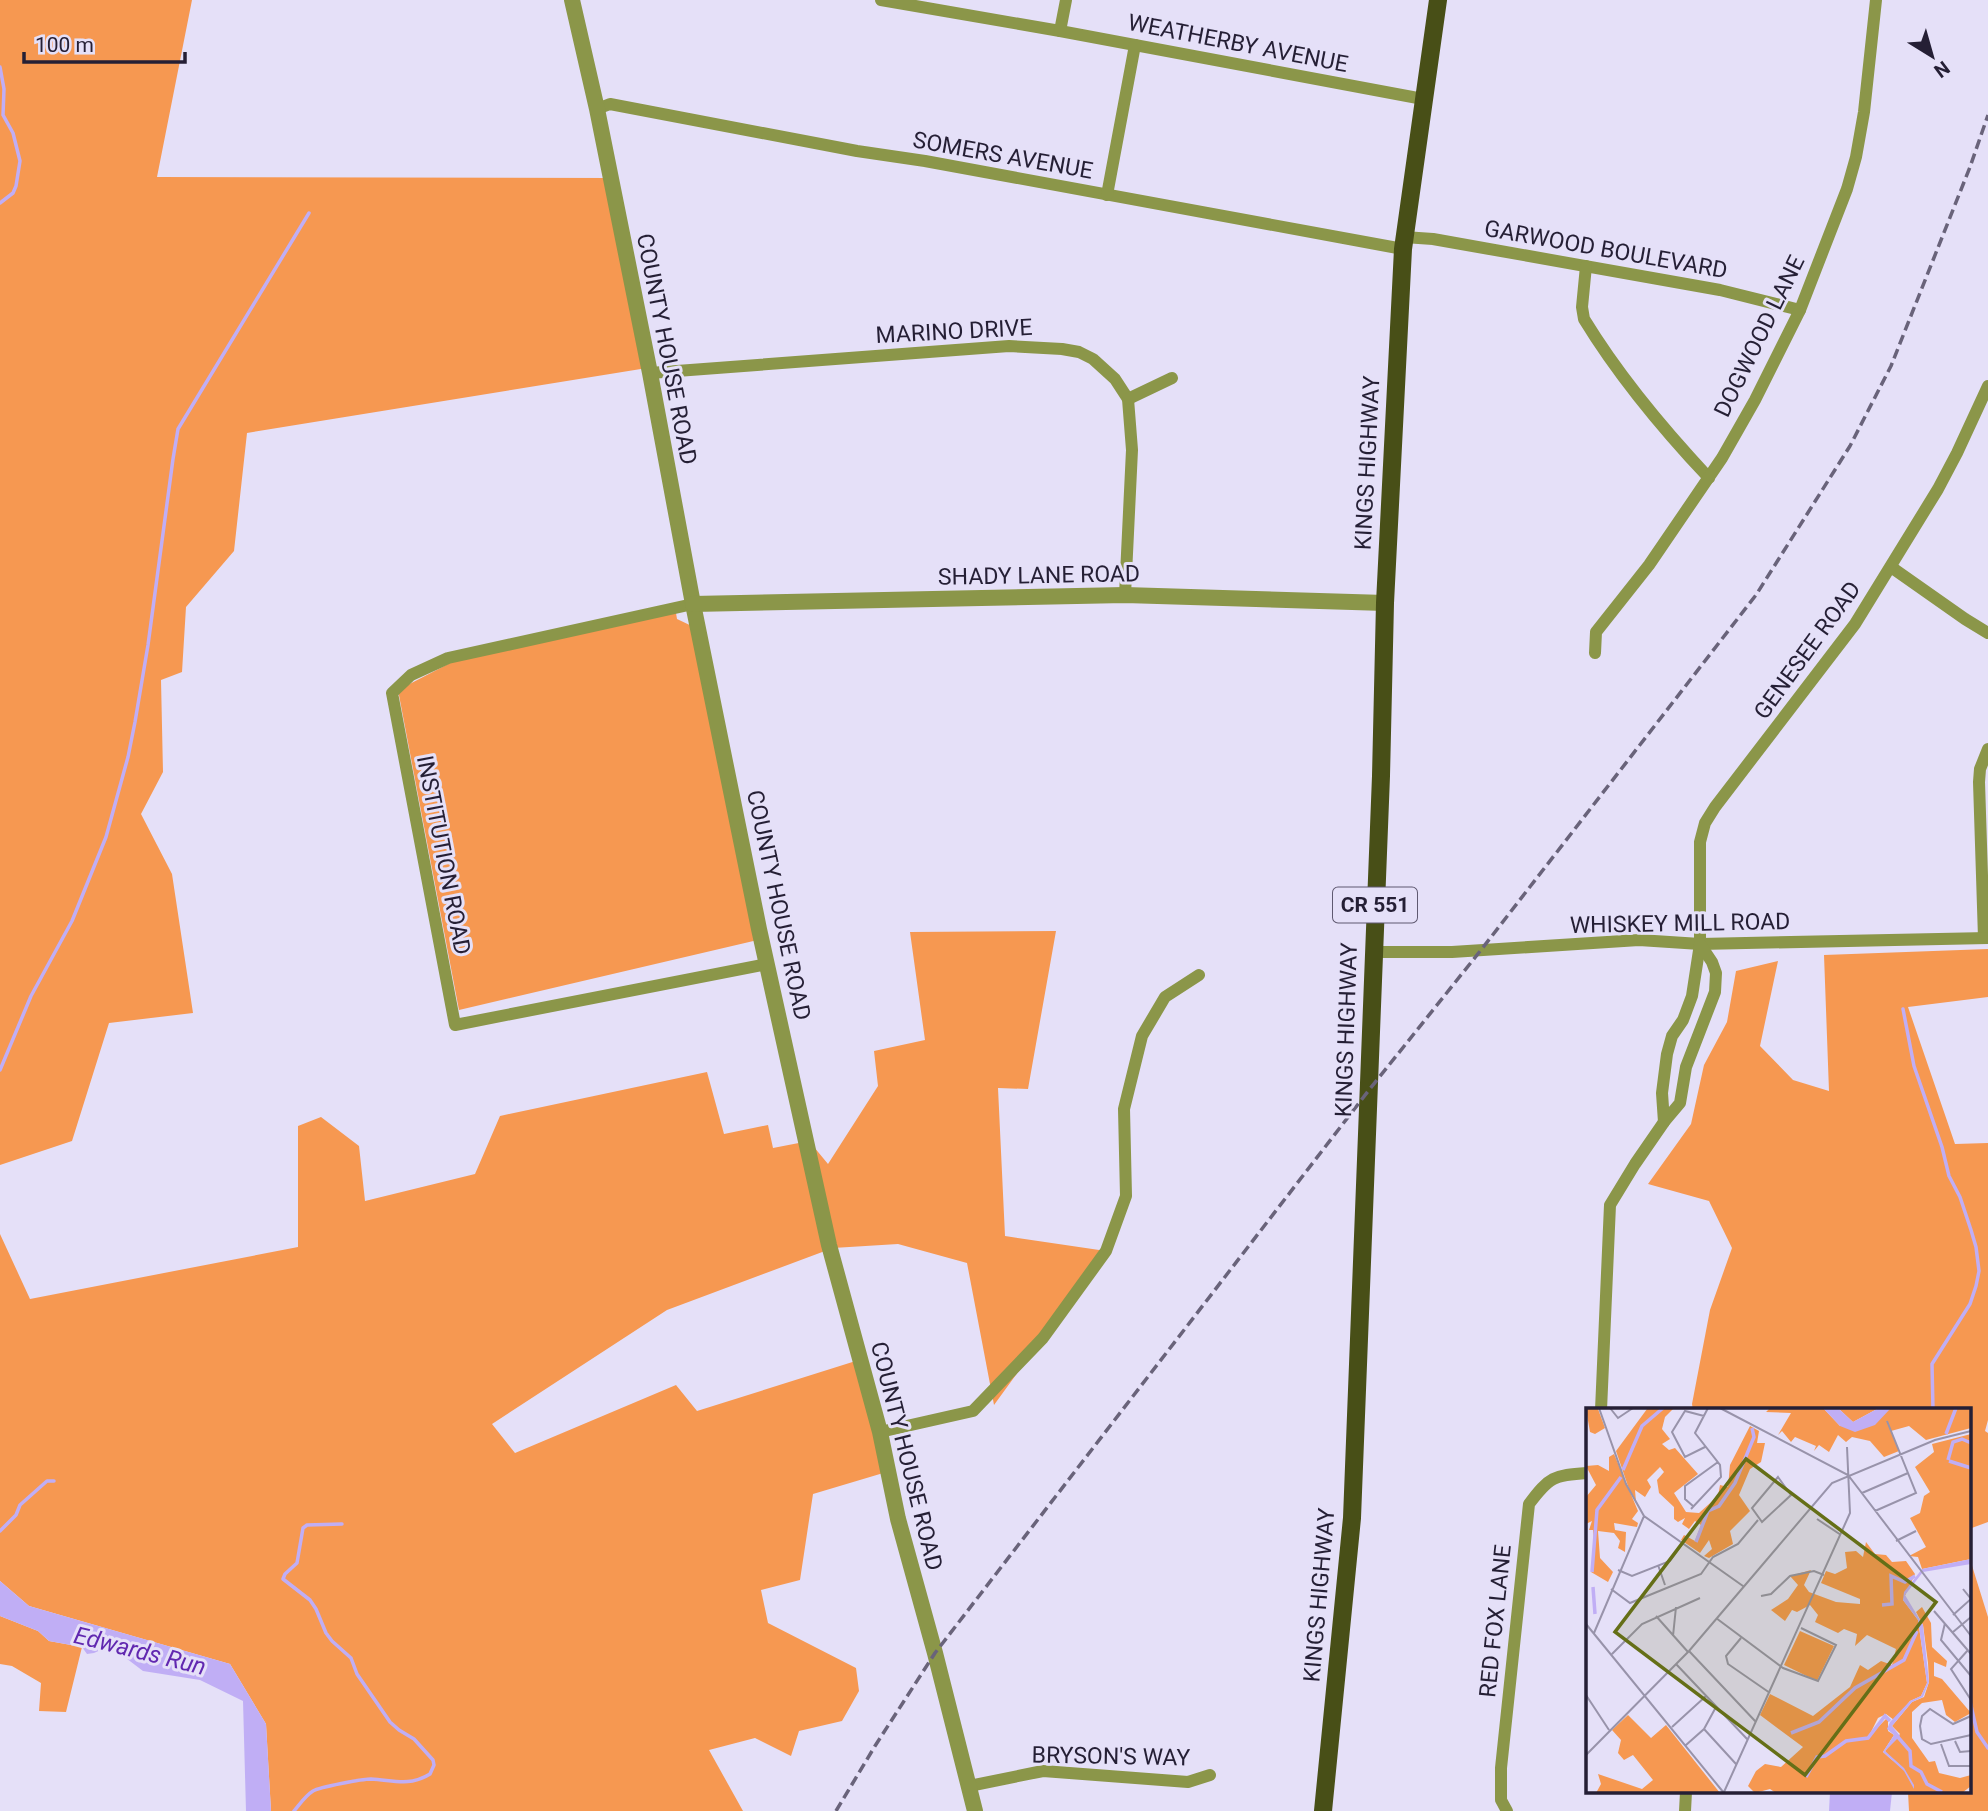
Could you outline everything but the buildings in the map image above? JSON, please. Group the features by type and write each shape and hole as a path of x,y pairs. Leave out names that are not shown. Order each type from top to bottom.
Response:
{"main road":[{"name":"KINGS HIGHWAY","path":"1323,1811 1352,1518 1381,776 1385,603 1404,243 1438,0"}],"street":[{"name":"COUNTY HOUSE ROAD","path":"572,0 597,109 693,604 767,964 829,1245 880,1432 898,1519 975,1811"},
{"name":"WEATHERBY AVENUE","path":"881,0 939,6 1423,99"},
{"path":"1060,31 1066,0"},
{"name":"DOGWOOD LANE","path":"1595,653 1597,632 1649,565 1709,478 1755,400 1800,310 1847,189 1856,157 1864,112 1876,0"},
{"path":"1107,195 1135,45"},
{"name":"SOMERS AVENUE","path":"597,109 610,104 1107,195 1404,243"},
{"name":"GARWOOD BOULEVARD","path":"1404,243 1433,239 1720,290 1800,310"},
{"path":"1586,266 1582,307 1584,319 1636,396 1709,478"},
{"name":"MARINO DRIVE","path":"650,373 1009,346 1036,347 1079,352 1093,359 1115,379 1128,399"},
{"path":"1125,595 1132,450 1128,399 1172,378"},
{"name":"GENESEE ROAD","path":"1664,1122 1662,1093 1667,1054 1672,1037 1683,1020 1692,996 1700,944 1700,842 1709,817 1854,624 1891,567 1938,489 1988,386"},
{"path":"1891,567 1988,633"},
{"name":"SHADY LANE ROAD","path":"693,604 1125,595 1385,603"},
{"name":"INSTITUTION ROAD","path":"693,604 449,658 411,675 392,693 455,1026 767,964"},
{"path":"1986,938 1979,782 1980,769 1988,749"},
{"name":"WHISKEY MILL ROAD","path":"1373,952 1452,952 1639,940 1700,944 1986,938"},
{"path":"1601,1408 1610,1205 1634,1164 1680,1103 1686,1067 1715,992 1716,973 1700,944"},
{"path":"880,1432 973,1411 1043,1338 1106,1251 1126,1196 1124,1108 1142,1036 1165,997 1199,975"},
{"name":"RED FOX LANE","path":"1507,1811 1501,1800 1500,1769 1529,1504 1544,1485 1562,1474 1586,1473"},
{"name":"BRYSON'S WAY","path":"969,1786 1042,1771 1188,1782 1210,1775"}],"shaded area":[{"path":"0,0 192,0 157,177 610,178 647,368 247,433 234,551 186,607 182,672 161,680 163,772 141,814 172,874 193,1013 109,1023 72,1141 0,1165"},
{"path":"676,613 677,619 696,628 762,939 459,1010 398,690 454,661"},
{"path":"1056,931 1028,1089 998,1088 1005,1236 1106,1251 994,1405 967,1263 898,1244 833,1248 667,1310 492,1424 515,1453 676,1385 697,1411 862,1359 890,1471 813,1494 800,1580 761,1590 768,1623 856,1668 859,1691 842,1721 799,1731 791,1756 755,1738 709,1750 743,1811 271,1811 266,1724 230,1664 29,1606 0,1581 0,1234 30,1299 298,1247 298,1126 321,1117 359,1146 365,1201 475,1174 500,1116 707,1072 724,1134 768,1125 773,1148 809,1141 828,1164 878,1086 874,1051 925,1040 910,932"},
{"path":"1988,949 1988,997 1908,1007 1955,1144 1988,1143 1988,1420 1985,1431 1988,1433 1988,1522 1970,1529 1970,1408 1693,1408 1710,1310 1732,1248 1709,1201 1648,1184 1691,1124 1704,1065 1727,1022 1736,971 1778,961 1760,1046 1793,1080 1829,1091 1824,955"},
{"path":"1970,1559 1988,1617 1988,1811 1909,1811 1908,1794 1970,1794"},
{"path":"0,1616 38,1631 49,1641 82,1647 66,1712 39,1711 41,1683 12,1666 0,1664"}],"water":[{"name":"Edwards Run","path":"0,1581 29,1606 230,1664 266,1724 271,1811 246,1811 243,1701 200,1680 143,1671 114,1649 105,1648 87,1654 82,1647 49,1641 38,1631 0,1616"},
{"path":"1830,1794 1892,1794 1890,1811 1829,1811"}],"waterway":[{"path":"0,67 4,89 3,115 13,133 20,161 13,193 0,203"},
{"path":"0,1070 31,996 72,921 106,837 135,722 178,429 309,213"},
{"path":"1903,1009 1914,1066 1942,1147 1949,1176 1960,1197 1971,1230 1979,1271 1970,1304 1932,1364 1933,1408"},
{"path":"0,1531 16,1515 20,1505 47,1481 54,1481"},
{"path":"294,1811 307,1795 317,1789 366,1779 401,1782 415,1780 430,1774 434,1765 433,1760 414,1739 390,1722 357,1674 351,1658 326,1633 310,1600 283,1579 297,1563 303,1528 307,1525 342,1524"},
{"path":"1970,1701 1977,1732 1988,1748"}],"railway":[{"path":"836,1811 935,1653 1369,1090 1756,595 1850,446 1891,366 1988,115"}]}
